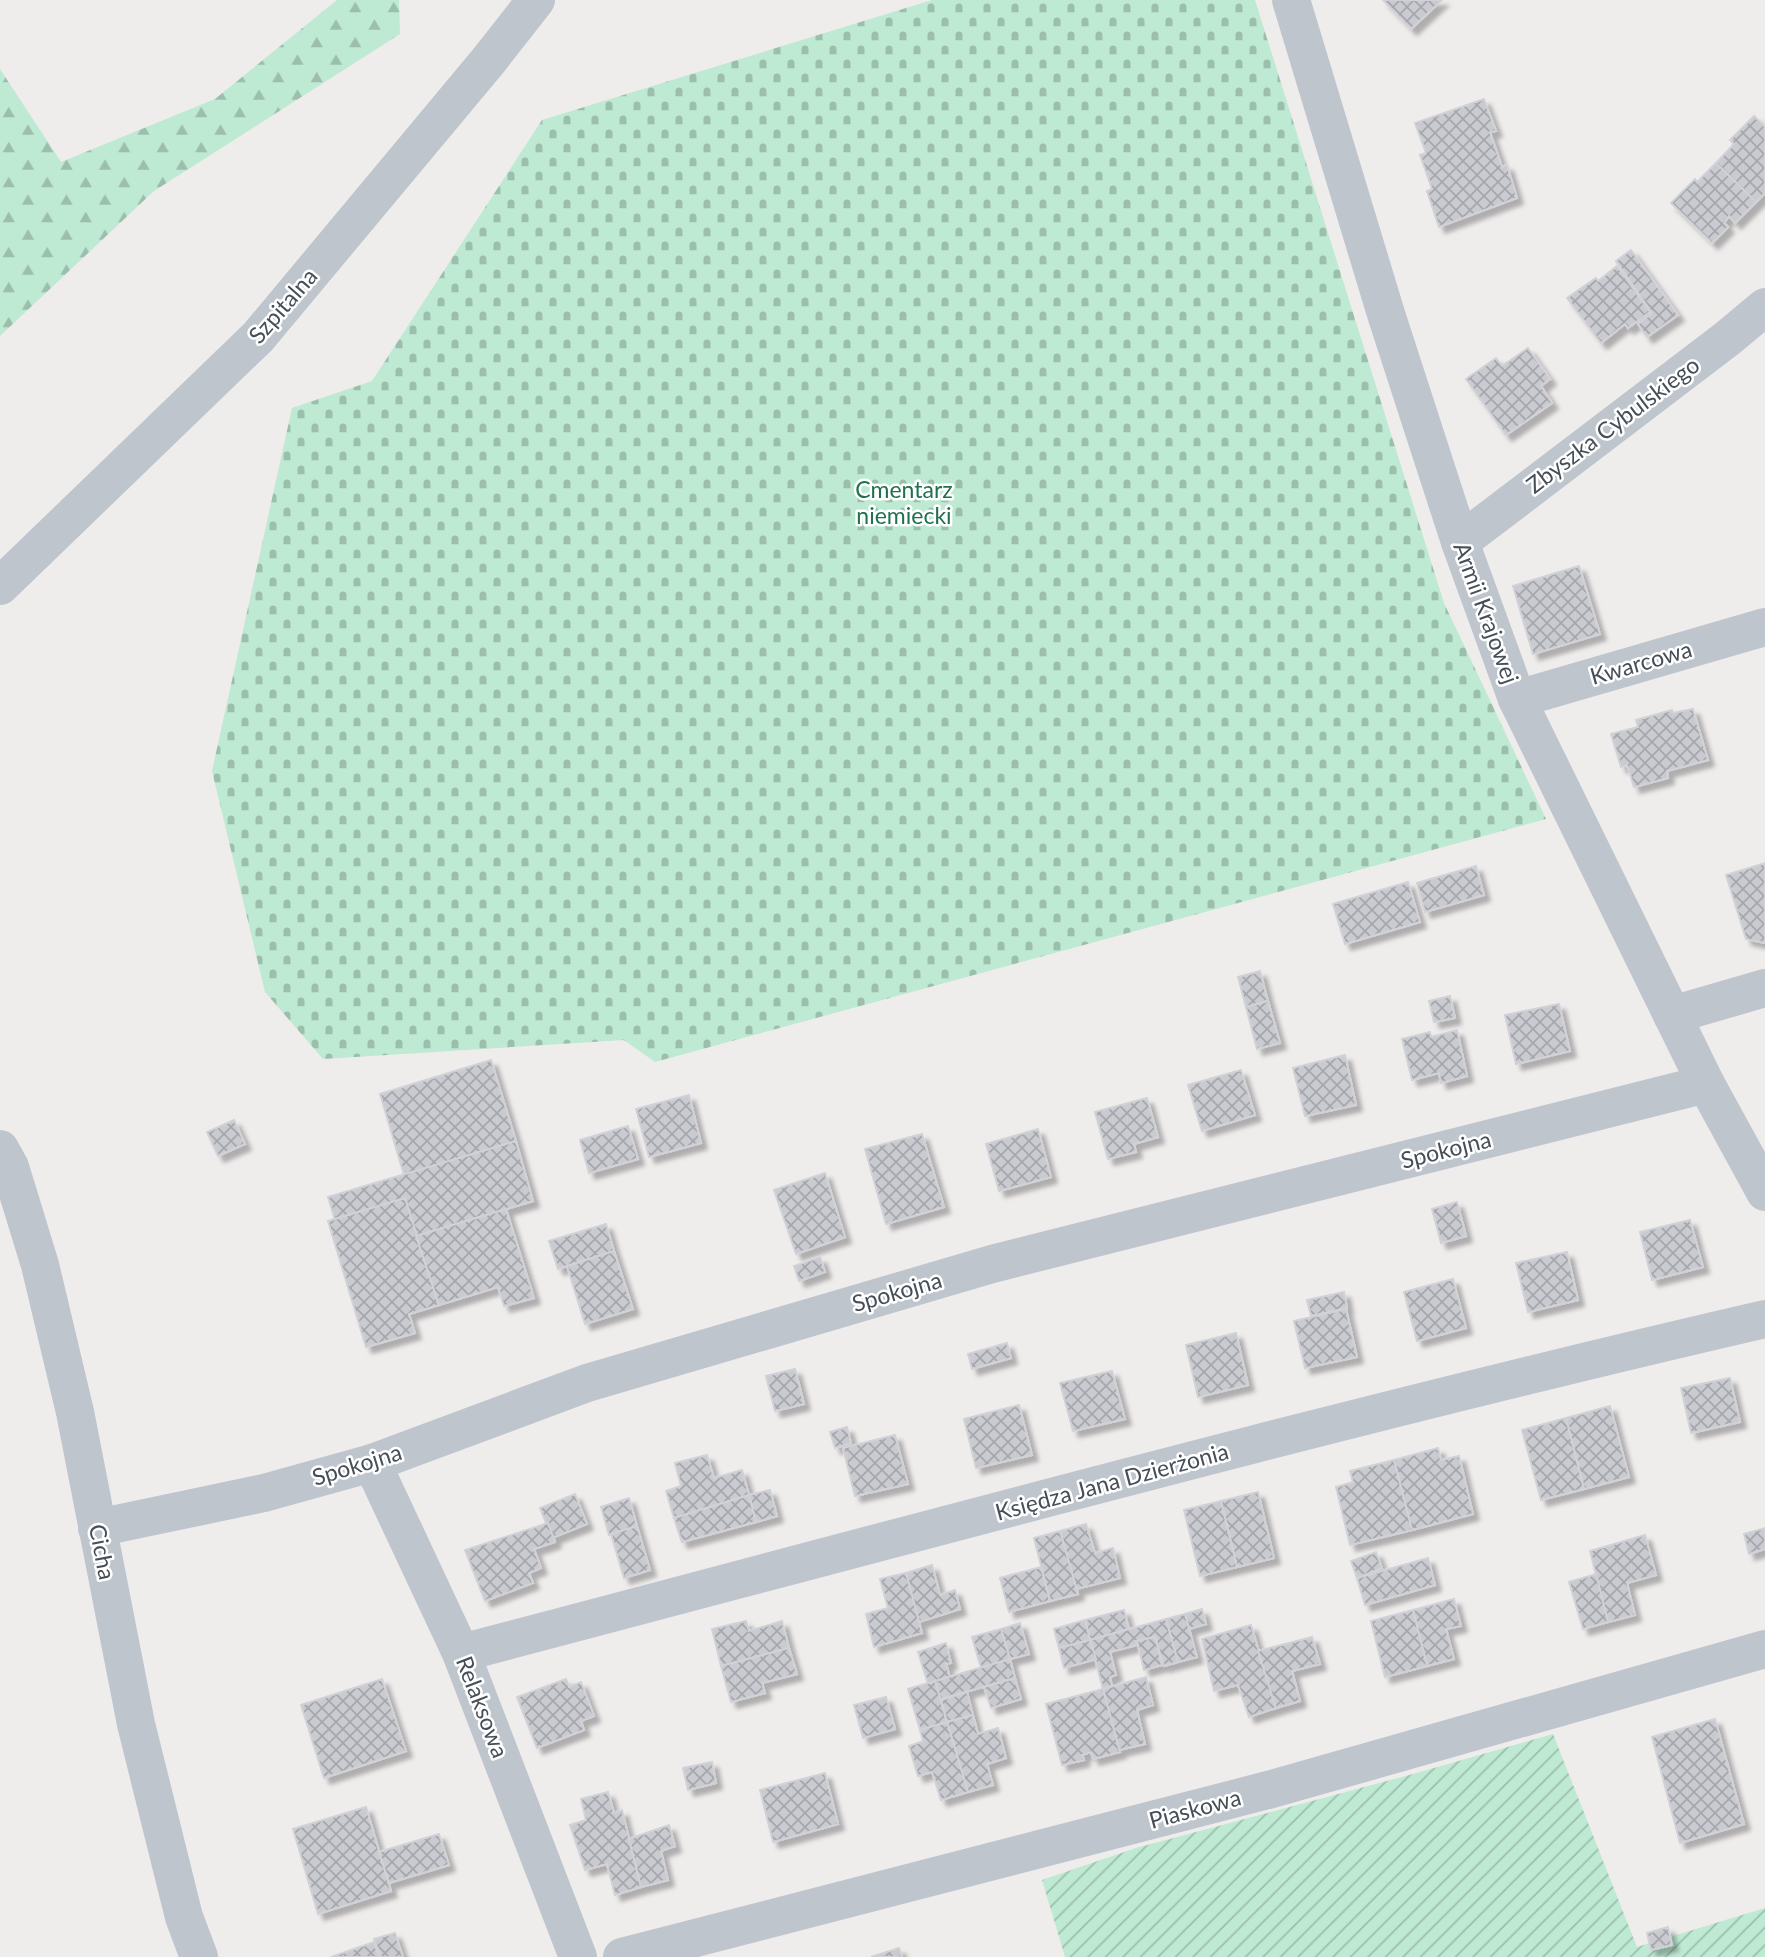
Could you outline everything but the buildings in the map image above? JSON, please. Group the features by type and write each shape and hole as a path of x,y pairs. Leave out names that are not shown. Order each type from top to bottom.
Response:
{"street":[{"name":"Szpitalna","path":"0,586 258,337 536,0"},
{"name":"Armii Krajowej","path":"1291,0 1386,314 1460,542 1517,699 1706,1084 1765,1192"},
{"name":"Zbyszka Cybulskiego","path":"1460,542 1765,307"},
{"name":"Kwarcowa","path":"1517,699 1765,626"},
{"path":"1672,1015 1765,988"},
{"name":"Spokojna","path":"97,1528 264,1493 372,1463 587,1384 992,1264 1706,1084"},
{"name":"Cicha","path":"0,1149 10,1167 40,1265 75,1412 136,1724 184,1917 199,1957"},
{"name":"Księdza Jana Dzierżonia","path":"461,1653 1179,1464 1505,1381 1765,1319"},
{"name":"Relaksowa","path":"372,1463 461,1653 578,1957"},
{"name":"Piaskowa","path":"622,1957 1272,1789 1765,1649"}],"green space":[{"path":"337,0 399,0 400,34 154,191 0,336 0,69 61,162 215,99"},
{"name":"Cmentarz niemiecki","path":"932,0 1255,0 1444,603 1546,819 655,1062 624,1040 323,1059 265,992 212,771 292,408 372,381 542,120"},
{"path":"1553,1734 1637,1947 1765,1908 1765,1957 1065,1957 1042,1880 1136,1848"}]}
